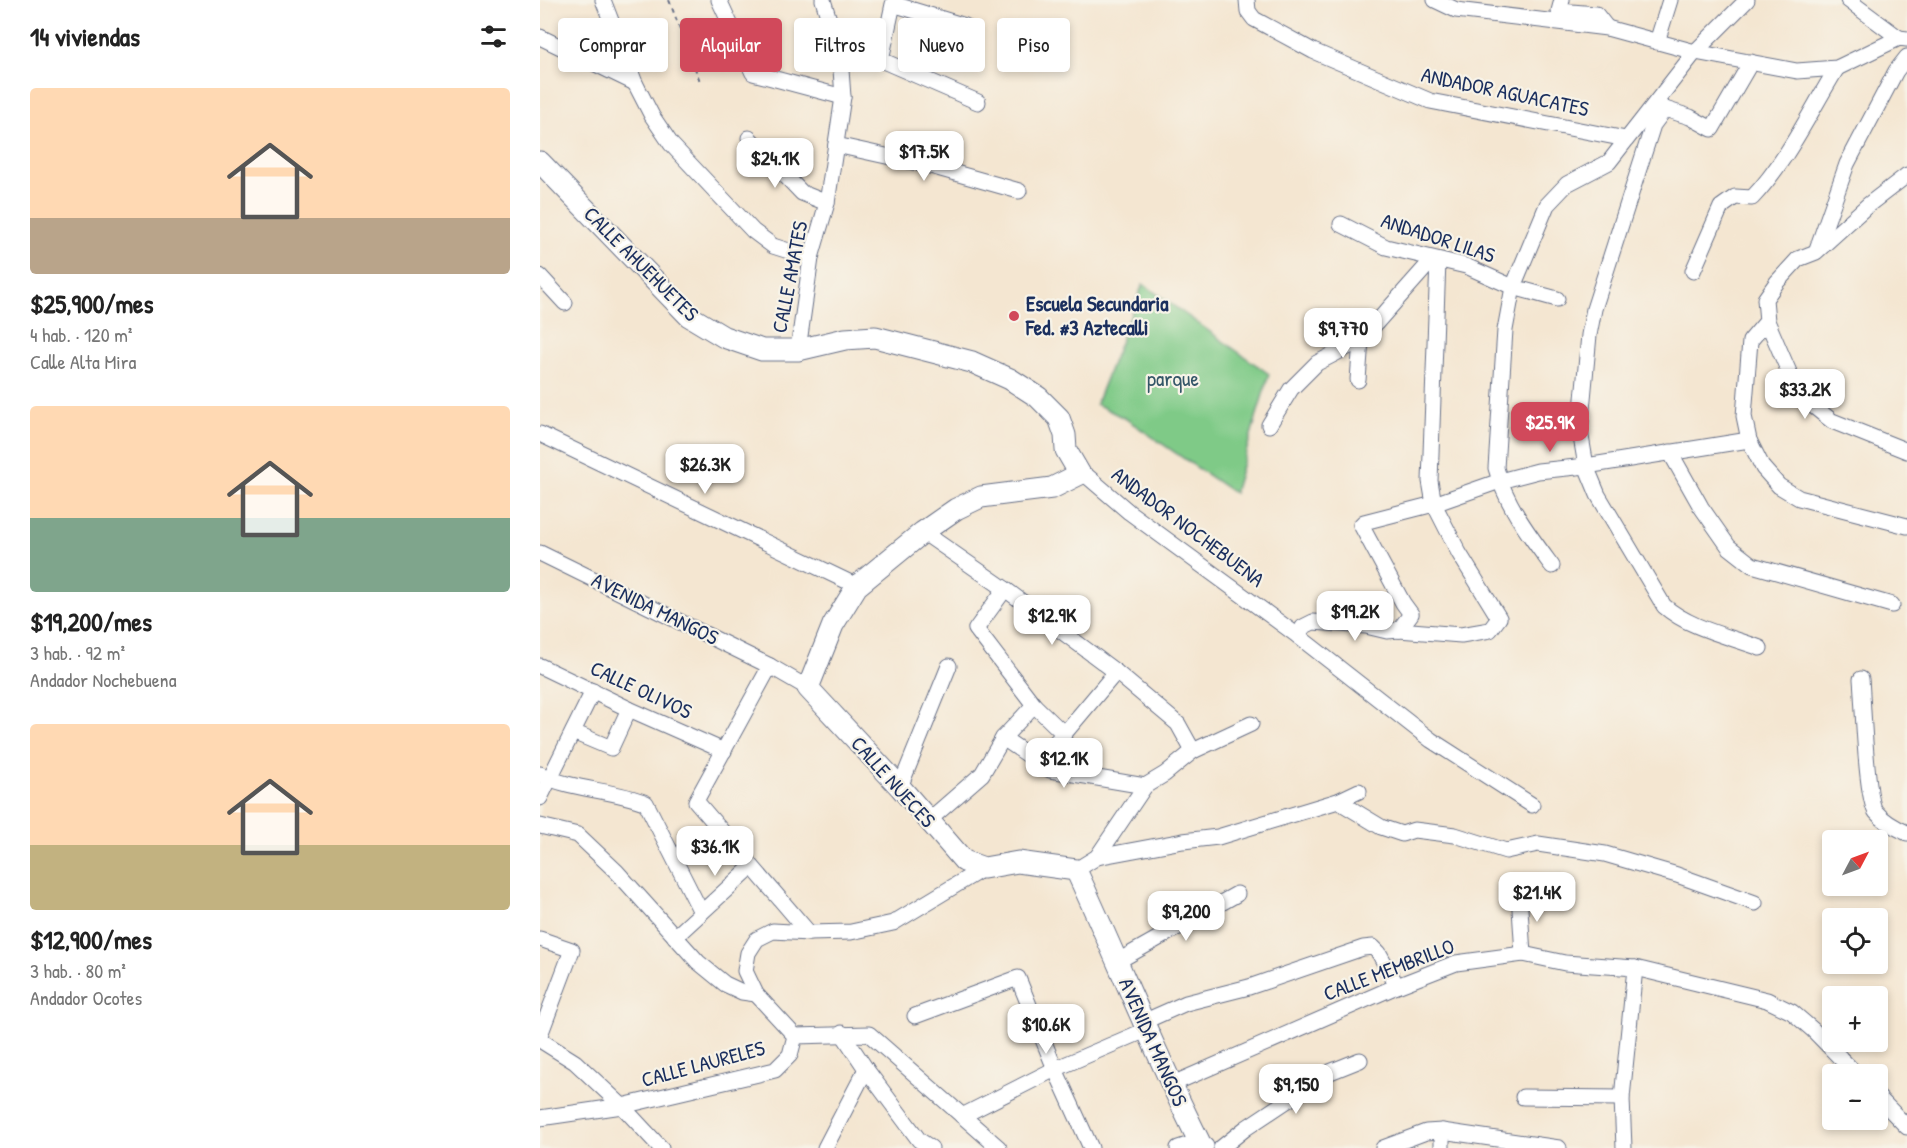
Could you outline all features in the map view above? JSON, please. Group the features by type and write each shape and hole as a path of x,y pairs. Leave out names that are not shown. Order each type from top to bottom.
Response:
{"main road":[{"name":"CALLE AHUEHUETES","path":"540,162 689,316 724,337 762,350 798,350 845,339 875,337 972,362 1010,379 1038,397 1059,418 1065,435 1066,450 1080,474"},
{"path":"808,688 833,626 857,586 923,532 956,509 981,496 1052,488 1080,474"},
{"name":"CALLE NUECES","path":"808,688 900,787 964,861 984,868"},
{"path":"984,868 1018,862 1076,870"},
{"name":"AVENIDA MANGOS","path":"1076,870 1118,961 1170,1085 1202,1146"}],"street":[{"path":"603,0 635,83 652,116 671,144 753,231 773,246 810,258"},
{"path":"719,0 753,73 843,97"},
{"name":"CALLE AMATES","path":"823,0 828,18"},
{"path":"1435,0 1456,10 1607,28 1695,52 1797,71 1837,68 1903,38"},
{"path":"1562,0 1559,11 1596,14 1607,28"},
{"path":"1657,42 1670,0"},
{"path":"1748,0 1695,52 1660,106 1594,309 1589,335 1580,431 1586,466 1598,495 1664,606 1674,615 1760,648"},
{"path":"1848,0 1903,38"},
{"path":"886,37 893,4 939,18"},
{"name":"ANDADOR AGUACATES","path":"1248,6 1254,19 1314,51 1430,101 1626,139"},
{"path":"540,37 635,83"},
{"path":"1816,252 1847,164 1896,70 1907,57"},
{"path":"886,62 978,102"},
{"path":"1660,106 1690,117 1713,129 1751,62"},
{"path":"1693,271 1721,207 1736,197 1752,198 1762,187 1810,116 1837,68"},
{"name":"CALLE AMATES","path":"798,350 810,258 826,203 836,145 843,97 841,72"},
{"path":"1552,566 1524,527 1500,481 1496,468 1505,330 1513,287 1547,205 1567,184 1609,162 1626,139 1660,106"},
{"path":"749,138 802,193 826,203"},
{"path":"836,145 927,165 1019,191"},
{"path":"1907,175 1816,252 1798,259 1765,298 1767,321 1792,379 1812,405 1832,421 1907,451"},
{"name":"ANDADOR LILAS","path":"1341,224 1386,246 1466,266 1513,287 1557,299"},
{"path":"1269,424 1291,389 1317,363 1361,340 1436,260"},
{"path":"1298,636 1303,627 1313,622 1366,626 1387,631 1461,635 1490,630 1499,618 1459,553 1434,504 1430,481 1436,260"},
{"path":"540,276 565,303"},
{"path":"1767,321 1750,341 1744,416 1749,440 1763,468 1779,486 1799,498 1907,526"},
{"path":"1358,380 1361,340"},
{"path":"540,434 857,586"},
{"path":"1399,630 1411,615 1402,603 1362,525 1364,522 1434,504 1500,481 1538,471 1586,466 1749,440"},
{"path":"1670,452 1701,507 1723,539 1729,547 1752,565 1892,605"},
{"name":"ANDADOR NOCHEBUENA","path":"1080,474 1087,476 1129,512 1298,636 1431,740 1532,805"},
{"path":"1883,520 1907,514"},
{"path":"923,532 1005,589 1116,672 1178,724 1193,751"},
{"name":"AVENIDA MANGOS","path":"540,553 770,666 808,688"},
{"path":"1005,589 976,629 1034,705 1064,734"},
{"path":"770,666 696,801 808,933 851,932 893,922 984,868"},
{"path":"900,787 949,666"},
{"name":"CALLE OLIVOS","path":"542,672 592,691 724,751"},
{"path":"1036,761 1064,734 1116,672"},
{"path":"1862,679 1869,791 1875,811 1892,826 1907,833"},
{"path":"540,798 545,776 573,732 592,691"},
{"path":"928,820 982,774 1003,738 1034,705"},
{"path":"573,732 611,748 629,709"},
{"path":"1097,857 1145,786 1165,774 1193,751 1251,724"},
{"path":"1003,738 1050,770 1145,786"},
{"path":"545,776 586,790 632,798 646,803 701,912"},
{"path":"1076,870 1097,857 1218,837 1338,801 1359,791"},
{"path":"1338,801 1381,827 1402,834 1414,830 1455,836 1506,851 1538,844 1605,854 1677,875 1755,903"},
{"path":"540,826 578,835 617,872 698,962 725,984 742,992 756,994"},
{"path":"675,937 751,867"},
{"path":"1118,961 1237,894"},
{"path":"1519,894 1523,954"},
{"name":"CALLE LAURELES","path":"540,1118 622,1106 775,1070 790,1055 795,1036 756,994 745,971 748,953 758,939 773,931 808,933"},
{"path":"540,939 572,950 540,1035"},
{"path":"962,1116 1186,1003 1249,987 1363,948 1373,947 1379,952 1397,986"},
{"name":"CALLE MEMBRILLO","path":"1170,1085 1397,986 1456,963 1523,954 1565,963 1635,968 1767,1000 1792,1012 1846,1064"},
{"path":"1624,1148 1622,1098 1635,968"},
{"path":"915,1016 1018,978 1090,1148"},
{"path":"842,1033 921,1145"},
{"path":"795,1036 869,1034 999,1148"},
{"path":"540,1040 575,1062 622,1106 661,1148"},
{"path":"1221,1148 1246,1128 1330,1072 1360,1060"},
{"path":"825,1148 866,1069"},
{"path":"1523,1097 1622,1098"},
{"path":"1888,1107 1907,1127"},
{"path":"1442,1131 1442,1148"},
{"path":"1383,1148 1426,1132 1442,1131 1504,1144 1559,1148"},
{"path":"1178,1148 1202,1146"}],"path":[{"path":"669,0 701,84"}],"green space":[{"name":"parque","path":"1143,284 1269,374 1234,493 1126,419 1096,404"}],"place":[{"name":"Escuela Secundaria Fed. #3 Aztecalli","path":"1014,316"}]}
